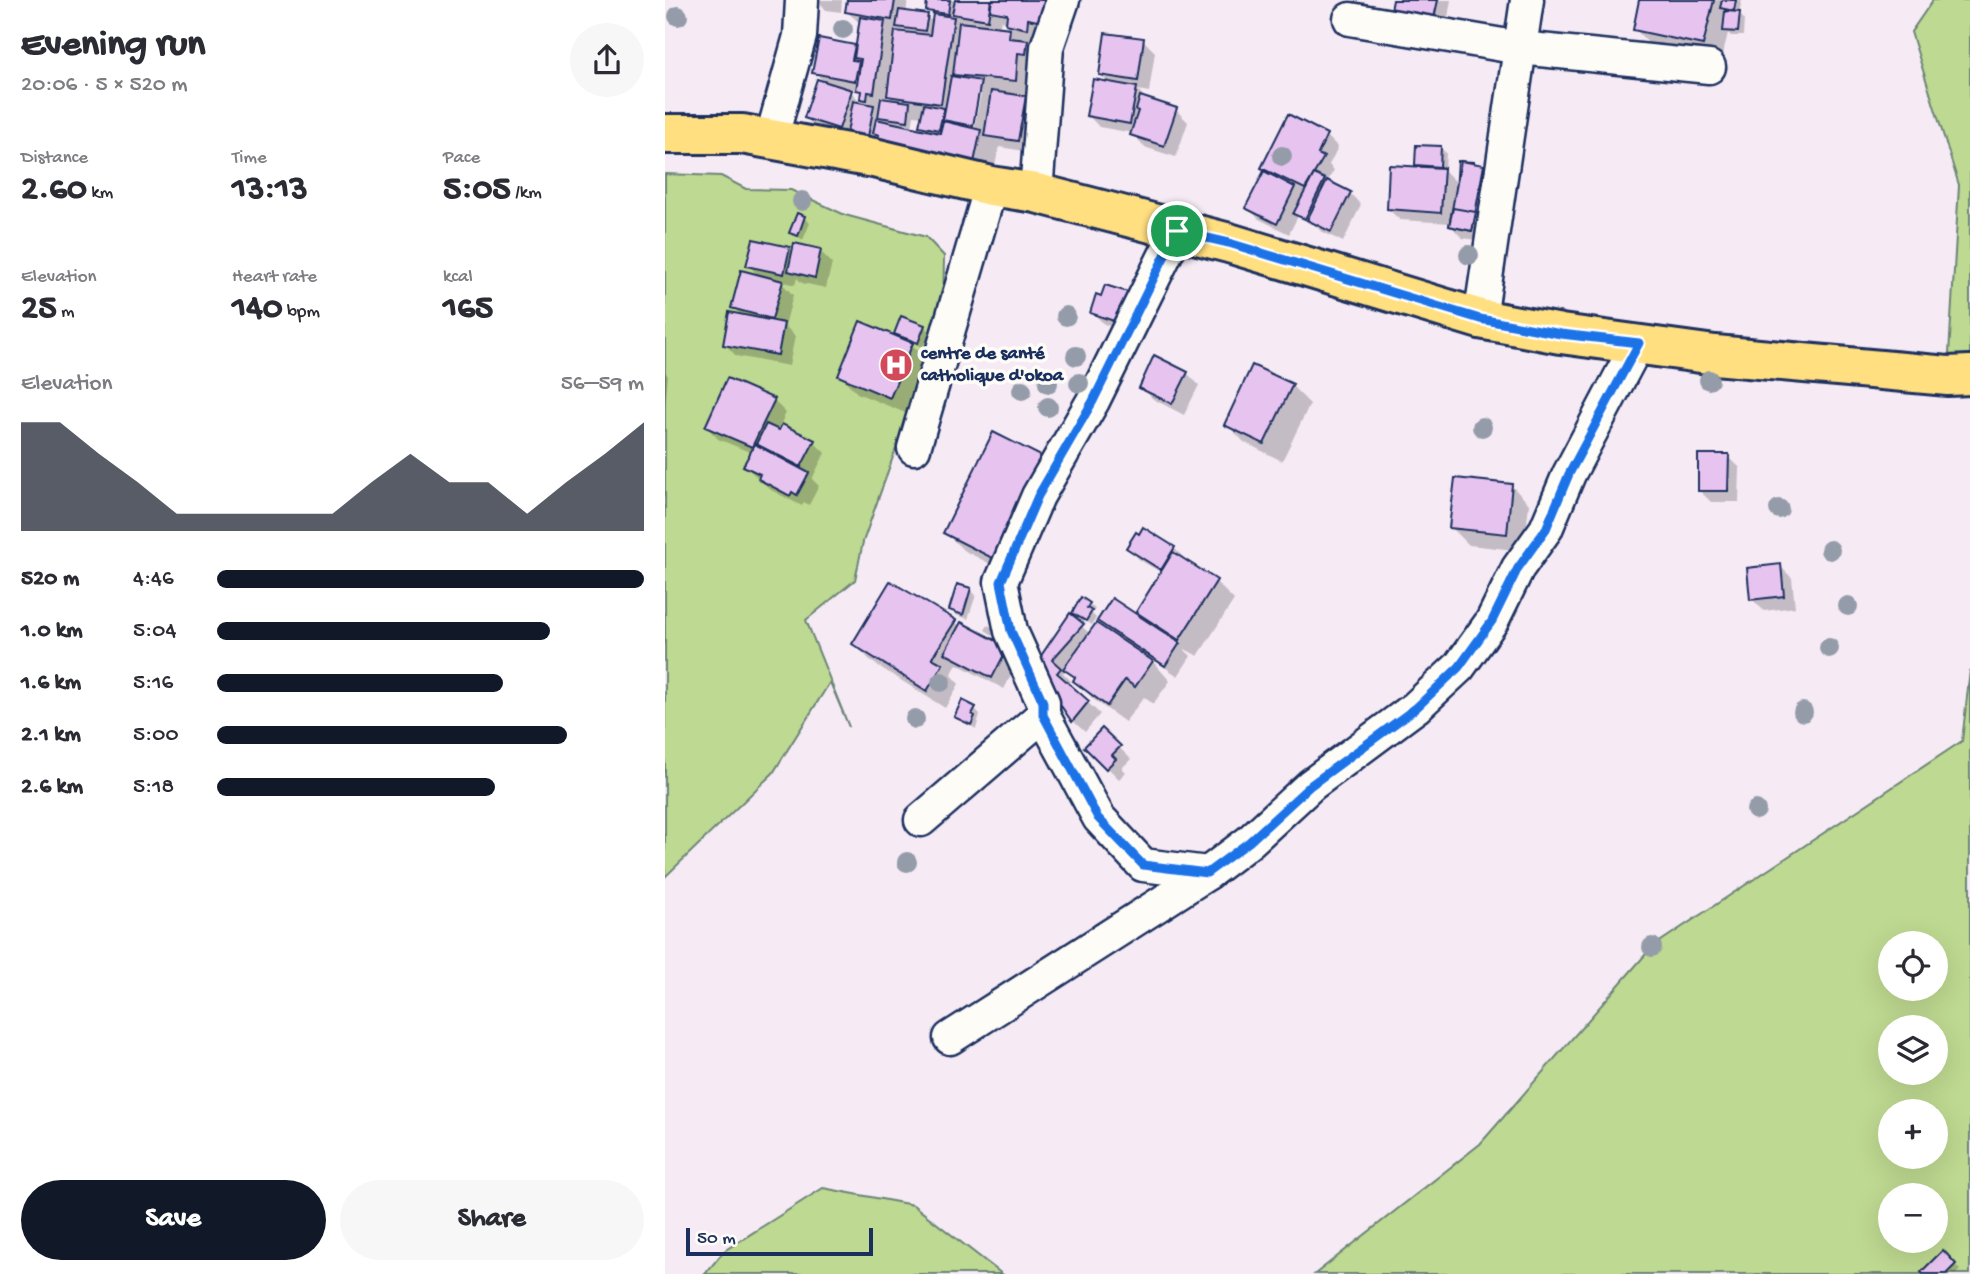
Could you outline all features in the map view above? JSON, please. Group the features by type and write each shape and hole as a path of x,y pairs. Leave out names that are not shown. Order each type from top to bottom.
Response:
{"main road":[{"path":"665,134 742,134 874,158 991,186 1036,193 1242,247 1480,319 1561,334 1715,355 1948,376 1970,375"}],"street":[{"path":"771,140 800,36 802,0"},
{"path":"1036,193 1047,47 1063,0"},
{"path":"1480,319 1527,0"},
{"path":"1350,19 1520,48 1709,67"},
{"path":"914,448 991,186"},
{"path":"1177,231 1093,401 1038,496 1001,582 1011,631 1043,702 1043,715 1098,818 1143,865 1207,873"},
{"path":"950,1038 1207,873 1249,842 1311,785 1416,708 1459,667 1492,621 1518,568 1546,529 1569,474 1639,343"},
{"path":"921,820 1043,715"}],"green space":[{"path":"1933,0 1970,0 1970,374 1948,371 1959,185 1911,32"},
{"path":"665,174 721,176 746,189 791,190 845,215 926,237 944,256 943,315 863,542 855,580 806,620 849,727 830,682 773,773 665,877"},
{"path":"1970,670 1970,1274 1315,1274 1480,1144 1652,947 1962,741"},
{"path":"823,1188 913,1205 1002,1274 705,1274 724,1251"}],"building":[{"path":"847,0 895,0 892,20 845,12"},
{"path":"927,0 950,0 948,14 926,11"},
{"path":"955,0 991,0 988,20 952,14"},
{"path":"992,0 1056,0 1051,24 1028,19 1027,29 1006,24 1007,14 990,11"},
{"path":"1393,0 1438,0 1434,18 1391,10"},
{"path":"1639,0 1714,0 1703,45 1633,30"},
{"path":"1722,0 1736,0 1734,11 1720,8"},
{"path":"899,10 928,14 925,31 896,27"},
{"path":"1725,11 1740,12 1738,32 1723,31"},
{"path":"933,14 954,17 941,104 887,96 895,31 930,35"},
{"path":"860,17 885,21 874,93 868,92 867,100 860,99 861,91 856,90 861,59 854,58"},
{"path":"959,22 1010,28 1009,38 1028,40 1026,54 1018,53 1016,81 953,75"},
{"path":"1105,33 1144,38 1138,81 1099,75"},
{"path":"819,38 855,45 852,60 859,61 855,81 812,73"},
{"path":"951,76 981,81 973,126 943,120"},
{"path":"817,79 852,90 839,129 804,118"},
{"path":"1093,79 1137,87 1130,124 1086,116"},
{"path":"991,91 1026,96 1018,141 984,136"},
{"path":"1140,96 1177,108 1164,146 1130,135"},
{"path":"881,98 910,102 908,121 878,117"},
{"path":"853,101 874,105 866,147 845,143"},
{"path":"924,104 944,108 939,130 919,126"},
{"path":"1288,114 1327,134 1318,154 1324,157 1305,189 1261,168"},
{"path":"876,119 940,133 943,121 981,130 973,167 876,145 879,135 873,133"},
{"path":"1416,145 1441,146 1440,167 1415,165"},
{"path":"1458,161 1474,162 1471,208 1455,207"},
{"path":"1461,161 1484,165 1472,231 1449,226"},
{"path":"1389,165 1444,168 1441,213 1387,209"},
{"path":"1264,171 1295,187 1277,224 1245,208"},
{"path":"1314,174 1325,179 1305,219 1293,214"},
{"path":"1327,180 1351,192 1331,232 1307,220"},
{"path":"1453,208 1476,212 1472,231 1449,226"},
{"path":"797,213 805,216 798,236 789,233"},
{"path":"753,239 790,247 784,274 746,266"},
{"path":"794,243 821,249 815,278 788,271"},
{"path":"741,270 783,281 772,319 731,308"},
{"path":"1105,285 1131,293 1120,323 1090,313 1096,294 1101,296"},
{"path":"729,312 784,323 778,355 723,345"},
{"path":"901,316 925,325 918,343 894,334"},
{"path":"860,321 913,343 890,398 838,376"},
{"path":"1154,355 1188,372 1172,404 1139,388"},
{"path":"1252,365 1293,384 1264,444 1224,425"},
{"path":"727,378 775,399 752,447 705,427"},
{"path":"766,424 779,430 782,424 815,440 801,467 756,444"},
{"path":"993,432 1047,459 996,560 943,533"},
{"path":"755,444 809,473 797,495 792,492 790,496 758,479 760,474 743,466"},
{"path":"1698,454 1729,454 1728,491 1698,491"},
{"path":"1455,478 1512,484 1507,534 1449,528"},
{"path":"1143,527 1175,547 1161,570 1126,548 1136,532 1139,534"},
{"path":"1173,552 1217,580 1179,640 1136,612"},
{"path":"1781,564 1784,596 1750,600 1747,568"},
{"path":"890,581 956,620 932,658 943,664 927,691 852,644"},
{"path":"957,584 971,588 963,615 949,610"},
{"path":"1081,597 1090,603 1087,608 1092,611 1086,621 1072,613"},
{"path":"1112,598 1180,643 1165,666 1097,621"},
{"path":"1070,613 1084,624 1052,660 1061,668 1057,673 1089,701 1072,722 1034,666"},
{"path":"961,622 1008,647 992,678 944,653"},
{"path":"1096,623 1153,661 1135,687 1125,680 1107,706 1073,681 1075,677 1063,669"},
{"path":"962,700 976,707 971,725 954,717"},
{"path":"1102,728 1121,746 1112,755 1116,759 1106,769 1084,747"},
{"path":"1940,1253 1946,1253 1956,1264 1946,1274 1921,1272"}],"place":[{"name":"centre de santé catholique d'okoa","path":"896,365"}],"route":[{"path":"1177,231 1229,243 1480,319 1561,334 1639,343 1569,474 1546,529 1518,568 1492,621 1459,667 1416,708 1311,785 1249,842 1207,873 1143,865 1098,818 1043,715 1043,702 1011,631 1001,582 1038,496 1093,401 1177,231"}]}
